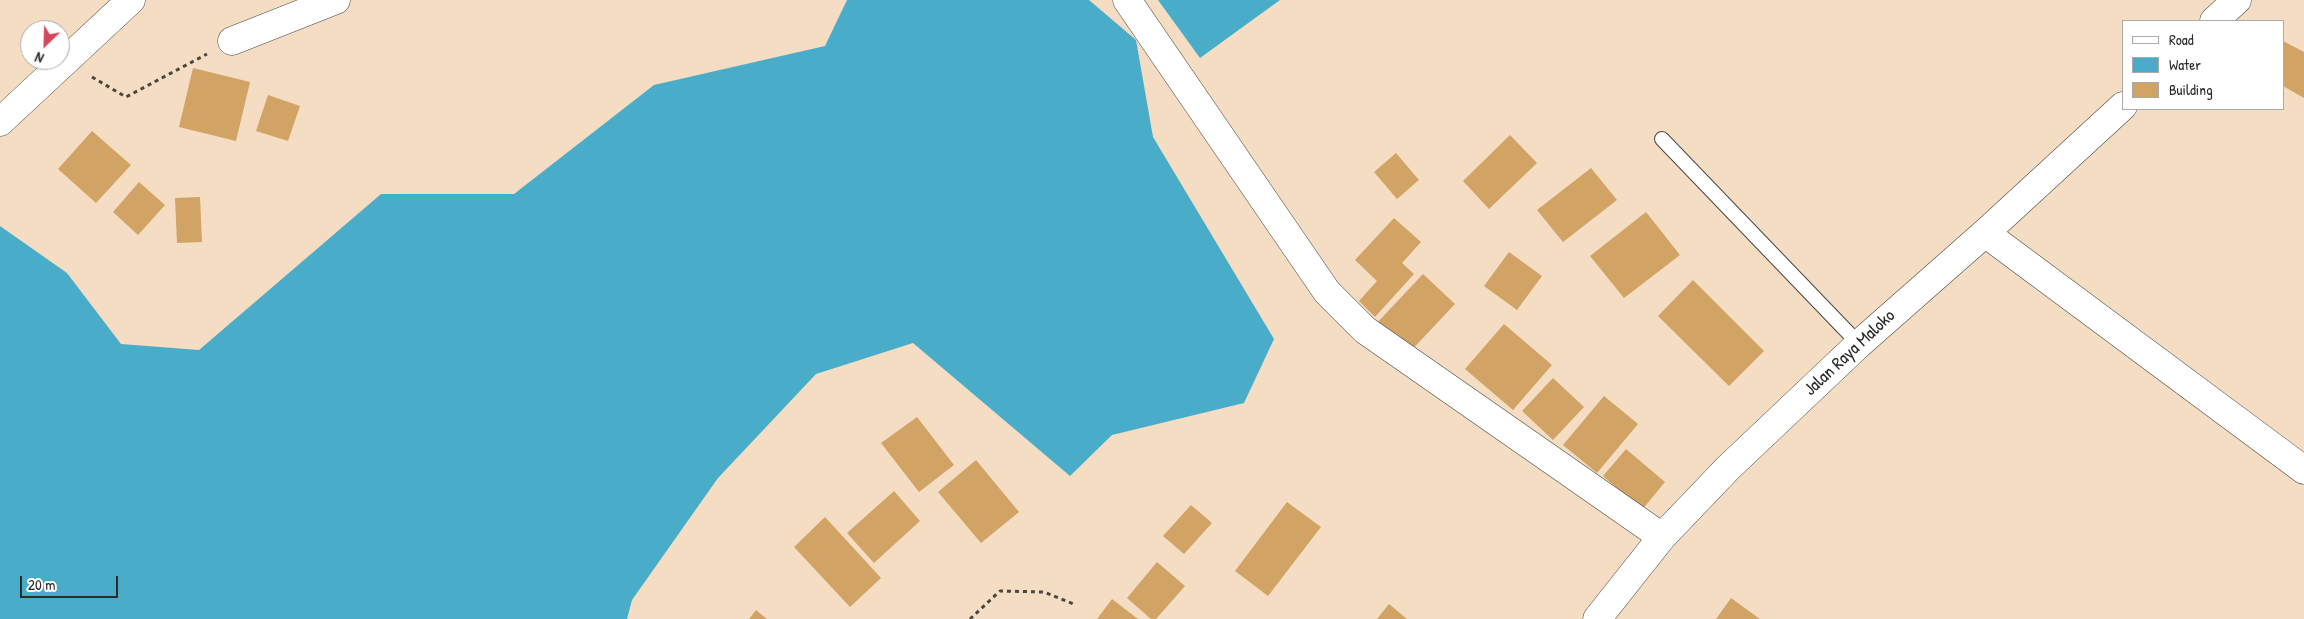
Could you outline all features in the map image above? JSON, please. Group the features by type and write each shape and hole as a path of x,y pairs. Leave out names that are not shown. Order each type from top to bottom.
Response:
{"street":[{"path":"70,57 131,0"},
{"path":"232,41 336,0"},
{"path":"1126,0 1327,292 1365,330 1662,538"},
{"path":"2215,20 2237,0"},
{"path":"0,122 56,70"},
{"name":"Jalan Raya Maloko","path":"1597,619 1662,538 1728,468 1859,344 1985,233 2122,107"},
{"path":"1985,233 2304,470"}],"lane":[{"path":"1662,139 1859,344"}],"path":[{"path":"70,63 126,97 232,41"},
{"path":"970,619 1000,591 1044,592 1076,605"}],"water":[{"path":"847,0 1089,0 1136,40 1153,137 1274,339 1244,403 1112,435 1070,476 913,343 816,374 718,478 632,600 627,619 0,619 0,226 67,273 121,344 199,350 381,194 514,194 654,85 825,46"},
{"path":"1158,0 1280,0 1200,58"}],"building":[{"path":"2284,42 2304,52 2304,98 2284,87"},
{"path":"193,68 250,82 236,141 179,127"},
{"path":"268,95 300,106 288,141 256,131"},
{"path":"92,131 131,165 96,203 58,169"},
{"path":"1510,135 1537,163 1489,209 1463,181"},
{"path":"1396,153 1419,180 1397,199 1374,172"},
{"path":"1591,168 1617,200 1563,242 1537,210"},
{"path":"139,182 165,205 138,235 113,212"},
{"path":"200,197 202,242 177,243 175,198"},
{"path":"1646,212 1680,255 1624,298 1590,256"},
{"path":"1394,218 1421,242 1402,263 1414,274 1375,317 1359,301 1377,281 1355,260"},
{"path":"1509,252 1542,276 1517,310 1484,286"},
{"path":"1423,274 1455,304 1408,354 1376,324"},
{"path":"1693,280 1764,351 1729,386 1658,316"},
{"path":"1504,324 1552,365 1513,410 1465,369"},
{"path":"1553,378 1584,407 1553,440 1522,411"},
{"path":"1604,396 1638,424 1597,473 1563,445"},
{"path":"917,417 954,465 919,492 881,443"},
{"path":"1626,449 1665,482 1642,510 1603,476"},
{"path":"976,460 1019,512 981,543 938,492"},
{"path":"894,491 920,521 874,563 847,533"},
{"path":"1287,502 1321,527 1268,596 1235,571"},
{"path":"1191,505 1212,523 1184,554 1163,536"},
{"path":"825,517 881,578 850,607 794,547"},
{"path":"1157,562 1185,586 1156,619 1151,619 1127,598"},
{"path":"1731,598 1760,619 1716,619"},
{"path":"1112,599 1138,619 1097,619"},
{"path":"1389,604 1407,619 1377,619"},
{"path":"756,610 767,619 749,619"}]}
